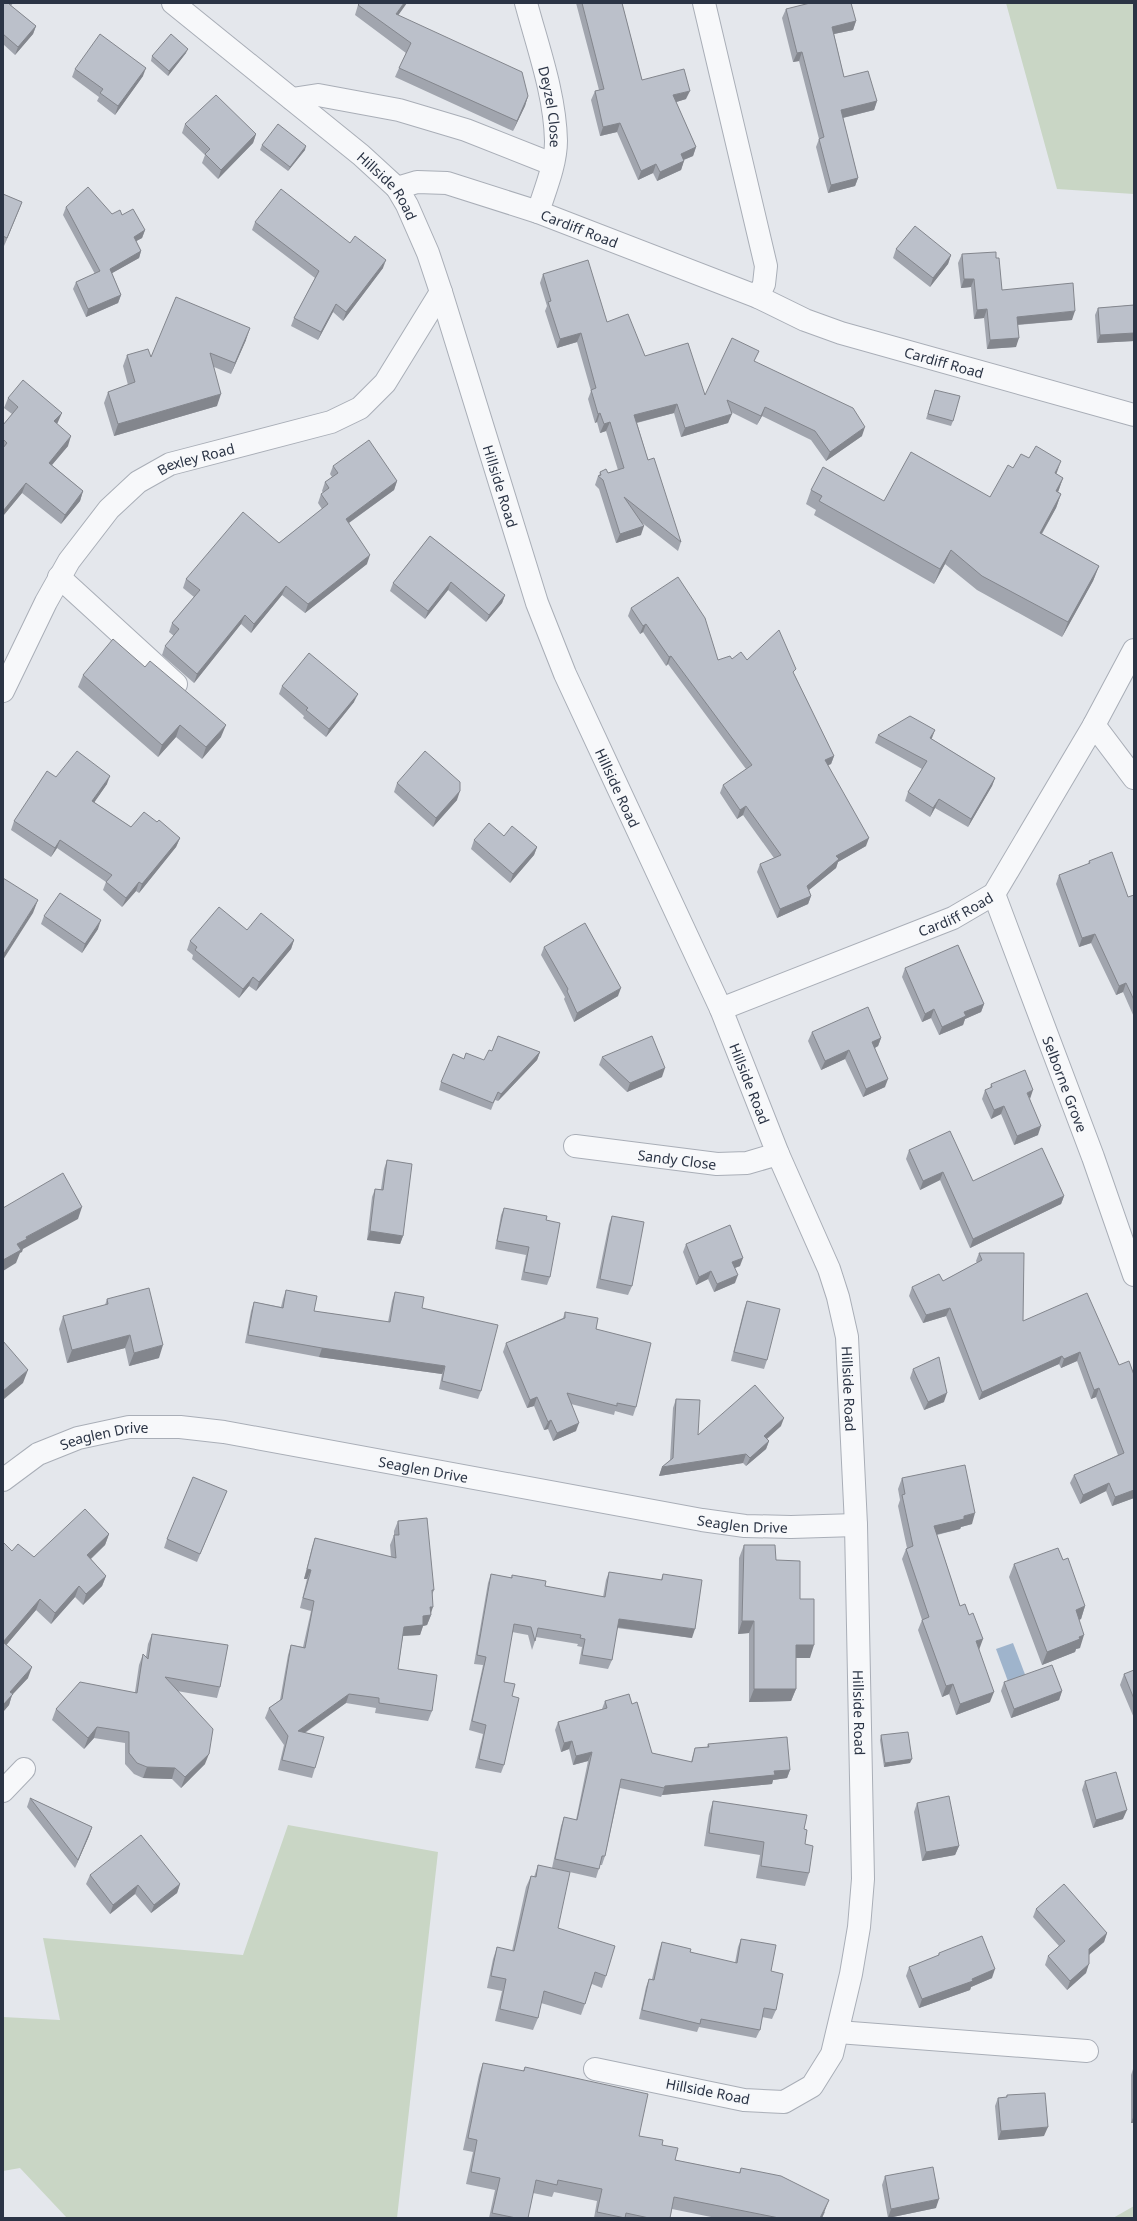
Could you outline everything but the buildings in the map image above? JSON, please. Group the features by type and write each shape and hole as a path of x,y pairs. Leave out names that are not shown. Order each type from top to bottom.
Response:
{"street":[{"name":"Hillside Road","path":"173,3 361,155 398,188 407,205 428,253 441,292 538,603 551,639 565,674 721,1009 778,1154 829,1269 843,1317 847,1337 856,1525 863,1879 860,1927 851,1974 832,2054 812,2086 784,2102 744,2100 595,2069"},
{"name":"Deyzel Close","path":"526,3 550,92 556,142 552,164 538,212"},
{"path":"704,3 766,266 764,284 758,297"},
{"path":"292,98 318,95 399,110 466,130 552,164"},
{"name":"Cardiff Road","path":"398,188 416,182 447,183 538,212 758,297 805,320 841,333 1134,415"},
{"name":"Bexley Road","path":"3,691 59,577 109,509 138,482 170,464 331,422 360,408 385,383 441,292"},
{"path":"59,577 192,698"},
{"name":"Cardiff Road","path":"721,1009 953,918 994,894 1094,725 1134,650"},
{"path":"1094,725 1134,778"},
{"name":"Selborne Grove","path":"994,894 1134,1275"},
{"name":"Sandy Close","path":"575,1146 717,1164 747,1163 778,1154"},
{"name":"Seaglen Drive","path":"3,1480 38,1454 78,1438 129,1427 180,1427 224,1432 716,1522 745,1526 791,1527 856,1525"},
{"path":"3,1791 24,1769"},
{"path":"838,2032 1087,2051"}],"green space":[{"path":"1006,3 1134,3 1134,194 1057,189"},
{"path":"288,1825 438,1852 397,2218 67,2218 20,2168 3,2171 3,2017 60,2020 43,1938 243,1955"},
{"path":"1134,2206 1134,2218 1113,2218"}],"water":[{"path":"1013,1643 1026,1677 1009,1684 996,1649"}]}
